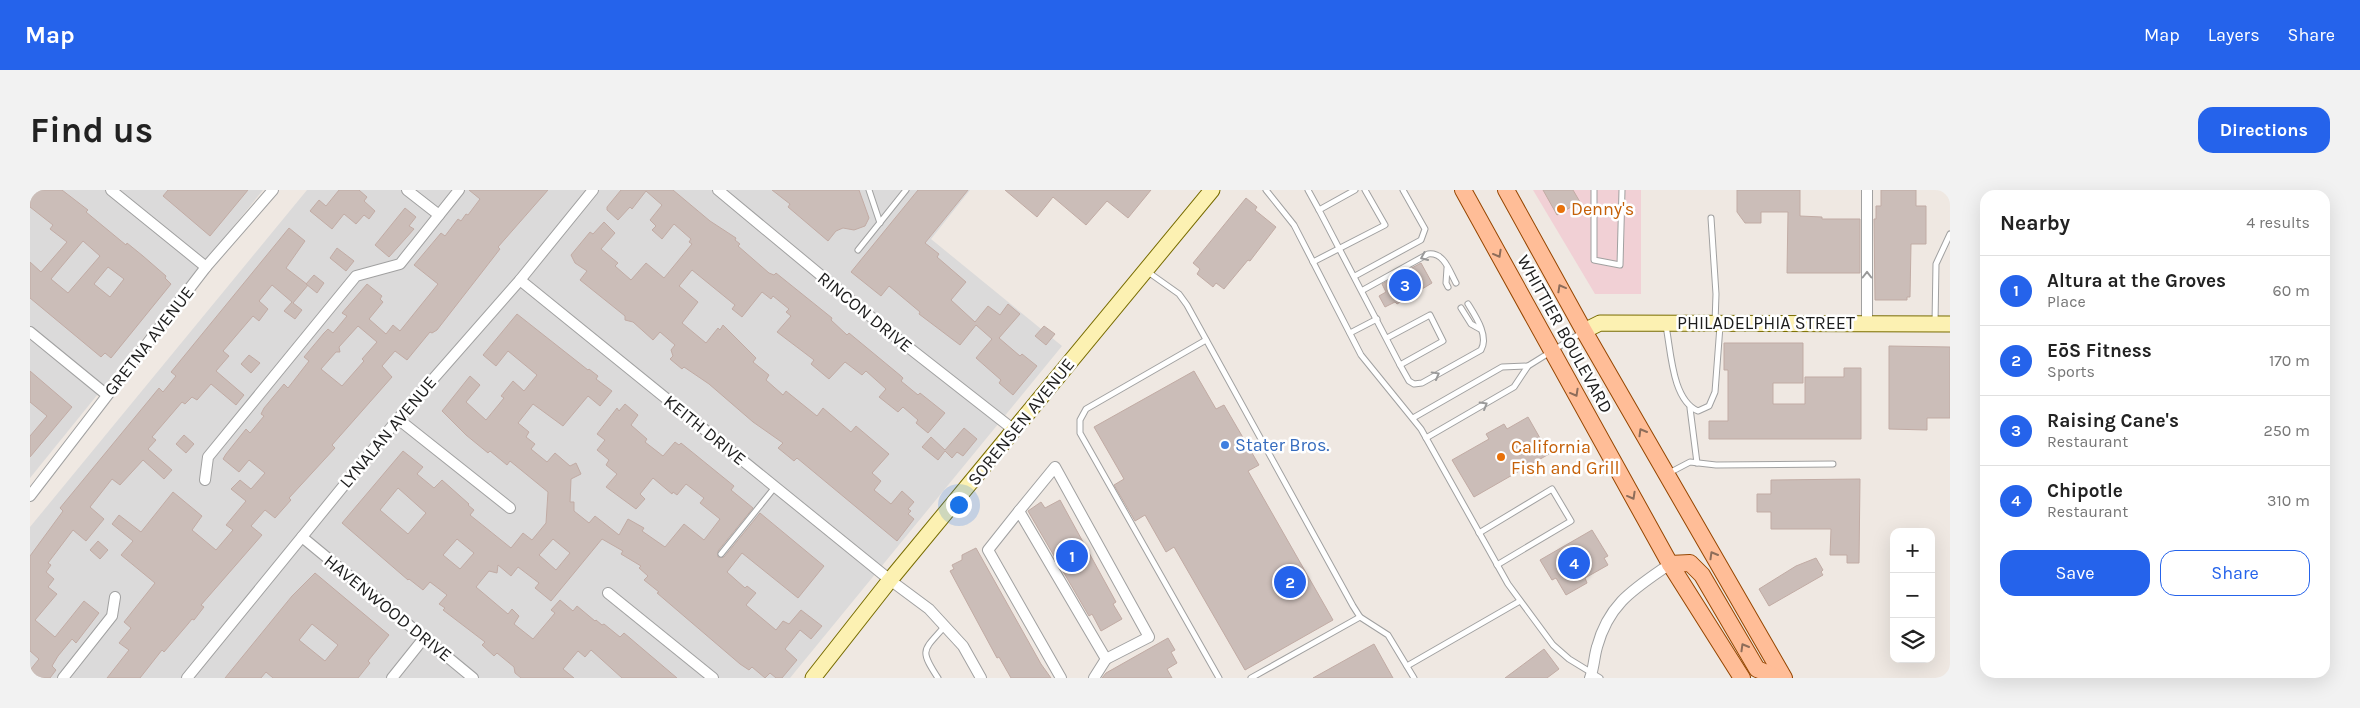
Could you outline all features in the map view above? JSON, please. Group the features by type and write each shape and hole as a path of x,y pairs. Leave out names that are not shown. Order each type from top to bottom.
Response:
{"main road":[{"name":"WHITTIER BOULEVARD","path":"1463,190 1670,564 1742,678"},
{"name":"WHITTIER BOULEVARD","path":"1506,190 1584,331 1784,678"},
{"path":"1670,564 1690,563 1702,575 1757,669 1779,678"}],"street":[{"path":"111,190 206,268"},
{"name":"GRETNA AVENUE","path":"30,496 106,395 206,268 273,190"},
{"path":"407,190 439,215"},
{"path":"205,480 208,457 356,276 400,264 459,190"},
{"name":"LYNALAN AVENUE","path":"187,678 398,419 520,280 593,190"},
{"name":"RINCON DRIVE","path":"718,190 894,336 1014,430"},
{"name":"SORENSEN AVENUE","path":"813,678 890,580 1212,190"},
{"path":"1867,190 1867,324"},
{"name":"KEITH DRIVE","path":"520,280 890,580 929,609 963,646 981,678"},
{"name":"PHILADELPHIA STREET","path":"1584,331 1600,323 1942,324"},
{"path":"30,332 106,395"},
{"path":"398,419 510,508"},
{"path":"1061,678 988,550 1056,467 1149,637 1106,659 1094,678"},
{"path":"1019,511 1106,659"},
{"name":"HAVENWOOD DRIVE","path":"302,537 473,678"},
{"path":"1594,677 1597,647 1610,613 1630,592 1670,564"},
{"path":"608,593 713,678"},
{"path":"63,678 112,616 115,597"},
{"path":"392,678 424,638"}],"lane":[{"path":"869,190 880,223"},
{"path":"858,250 906,190"},
{"path":"1266,190 1294,225 1370,370 1413,418 1426,438 1497,565 1520,601 1552,645 1594,677"},
{"path":"1308,190 1363,290 1408,381 1414,384 1422,383 1481,350 1485,343 1478,320 1468,304"},
{"path":"1319,210 1355,190"},
{"path":"1313,262 1385,225 1365,190"},
{"path":"1355,276 1421,240 1424,236 1425,229 1403,190"},
{"path":"1594,190 1594,260 1620,265 1622,190"},
{"path":"1690,408 1698,411 1709,406 1715,392 1718,323 1711,218"},
{"path":"1942,324 1936,264 1950,234"},
{"path":"1363,290 1428,254 1441,256 1456,283"},
{"path":"1447,267 1446,283 1448,286"},
{"path":"1146,271 1180,294 1360,617 1388,634 1414,678"},
{"path":"1461,308 1470,324 1480,329"},
{"path":"1387,338 1430,315 1444,341 1400,365"},
{"path":"1350,333 1377,319"},
{"path":"1666,323 1679,392 1690,408 1697,462"},
{"path":"1426,438 1514,387 1528,366 1584,331"},
{"path":"1206,340 1086,409 1080,420 1080,433 1219,678"},
{"path":"1413,418 1502,368 1528,366"},
{"path":"1667,474 1690,462 1716,464 1832,464"},
{"path":"721,554 775,487"},
{"path":"1479,533 1552,489 1566,513 1571,522 1497,565"},
{"path":"1407,666 1520,601"},
{"path":"1251,678 1360,617"},
{"path":"938,678 925,657 926,649 944,626"}],"shaded area":[{"path":"30,190 263,190 30,478"},
{"path":"307,190 970,190 931,239 1062,346 790,678 30,678 30,527"},
{"path":"1533,190 1641,190 1641,294 1595,294"}],"building":[{"path":"36,190 62,190 88,210 86,212 126,245 127,243 143,256 166,276 165,278 171,284 111,358 105,353 101,357 30,298 30,262 41,272 67,242 50,229 53,225 30,207 30,198","holes":["83,241 100,256 68,293 51,279","108,267 124,279 110,297 94,284"]},
{"path":"168,190 248,190 210,236 163,196"},
{"path":"339,190 359,190 367,197 364,201 375,211 369,219 364,215 356,224 344,214 332,229 310,211 319,200 326,206"},
{"path":"469,190 548,190 498,247 500,249 437,330 432,333 430,332 407,360 395,351 382,366 392,377 332,445 335,448 289,498 291,500 275,518 265,510 251,526 262,535 201,605 204,607 194,620 192,619 164,652 162,650 140,678 107,678 129,650 119,643 131,628 124,622 155,583 121,555 133,541 112,524 119,515 141,532 173,492 202,516 192,530 216,550 233,530 226,525 246,501 231,489 240,480 251,489 265,473 249,460 239,472 223,459 226,454 246,429 250,433 264,416 261,414 264,408 284,384 288,388 309,361 304,357 328,329 333,333 347,316 342,313 367,284 382,296 380,299 383,302 369,319 386,334 393,325 400,331 438,284 414,265 441,233 445,236 458,219 461,221 466,214 468,215 480,199","holes":["358,326 377,342 362,359 364,361 342,386 321,369 336,352 340,352 339,347"]},
{"path":"621,190 673,190 710,221 736,238 735,240 740,244 738,246 769,273 774,275 776,273 832,318 831,320 847,335 849,333 901,376 903,378 901,381 945,413 928,433 916,423 918,420 903,407 898,412 879,397 886,389 866,371 862,375 845,362 829,379 811,364 814,360 777,332 791,316 786,312 789,309 773,296 771,299 762,292 742,317 732,309 735,305 692,270 679,286 698,302 682,323 706,343 718,328 720,330 723,325 756,358 753,362 769,375 766,380 783,395 786,391 817,416 823,408 851,432 856,426 889,454 872,473 881,481 874,490 891,504 902,491 914,502 908,509 911,511 908,514 914,519 897,541 797,458 794,461 778,448 783,443 753,422 709,384 684,367 682,369 670,359 673,356 671,350 675,345 660,332 653,340 633,322 625,320 625,316 580,280 587,271 575,263 571,255 590,232 593,234 604,222 615,233 601,249 618,263 615,266 631,280 646,263 664,278 692,244 689,242 691,239 674,224 662,239 652,230 656,226 650,220 662,205 646,191 632,209 630,207 618,220 607,210 607,207"},
{"path":"772,190 859,190 869,218 865,226 854,230 843,228 836,231 828,241 788,207 790,204"},
{"path":"918,190 968,190 925,243 939,254 937,257 966,282 951,300 975,322 988,306 1000,315 1008,304 1020,314 999,338 1020,356 1022,354 1037,366 1013,395 999,383 1001,380 976,358 992,339 976,325 960,345 919,314 920,312 889,286 881,296 851,272"},
{"path":"1005,190 1151,190 1128,218 1107,201 1086,225 1053,197 1037,217"},
{"name":"Denny's","path":"1543,190 1573,190 1580,202 1557,215"},
{"path":"1737,190 1800,190 1800,216 1822,217 1822,219 1860,219 1860,273 1787,273 1788,212 1761,212 1761,223 1745,223 1737,212"},
{"path":"1881,190 1916,190 1916,206 1926,206 1926,244 1911,244 1910,297 1907,297 1907,300 1875,300 1874,219 1876,219 1876,206 1881,206"},
{"path":"1246,198 1257,207 1255,210 1276,227 1250,261 1248,260 1224,289 1216,283 1213,287 1197,274 1200,269 1193,263"},
{"path":"405,208 416,217 409,226 414,229 389,257 375,245"},
{"path":"289,228 305,241 286,268 308,285 293,303 302,310 295,319 284,311 292,302 272,285 259,301 268,309 259,321 253,316 223,351 229,356 216,371 244,395 236,405 211,384 197,400 192,397 185,404 182,402 152,437 156,440 148,449 172,470 164,479 143,460 120,485 112,479 90,507 104,519 86,541 73,530 48,563 51,565 46,572 54,579 48,587 57,594 35,620 55,637 84,601 99,613 76,643 72,639 58,656 52,666 56,670 50,678 30,678 30,670 39,659 30,651 30,556 63,511 60,508 159,388 163,392 176,376 171,372"},
{"path":"337,248 354,261 346,271 330,258"},
{"path":"1421,263 1432,283 1397,304 1395,302 1385,307 1379,296 1386,292 1382,284"},
{"path":"314,275 324,283 317,293 306,284"},
{"path":"517,314 598,376 596,379 612,391 600,406 588,396 563,426 533,404 518,423 529,432 526,437 535,444 531,449 547,462 555,453 570,466 576,463 581,474 571,479 570,502 574,502 574,511 589,523 595,516 619,535 628,519 644,528 642,531 665,547 684,524 704,540 720,519 700,503 704,498 686,484 677,495 673,492 672,494 653,478 640,494 645,499 636,509 606,487 617,474 606,465 609,460 597,450 605,440 597,434 617,408 619,411 625,404 638,415 631,425 647,439 645,442 663,456 675,442 679,445 681,443 734,486 731,490 753,508 718,551 718,557 724,557 760,513 824,566 798,598 742,553 727,572 745,588 747,586 756,593 746,605 776,630 783,621 789,624 801,610 822,626 811,639 800,630 785,649 797,660 782,678 776,678 770,673 765,678 752,667 749,670 740,664 657,593 659,592 644,580 648,576 639,568 641,566 621,554 623,551 602,539 551,601 535,588 539,583 518,567 511,576 498,565 497,573 489,571 476,587 508,614 512,609 519,616 514,624 533,639 555,613 551,610 560,600 573,611 577,606 595,621 602,625 604,624 620,637 624,633 677,678 622,678 591,650 585,657 578,651 563,669 574,678 521,678 515,673 514,667 497,653 494,656 482,645 485,642 443,610 445,608 439,604 447,595 430,582 423,590 408,580 342,523 403,451 423,467 417,474 434,488 442,480 474,510 470,515 511,548 523,533 532,540 546,523 548,492 510,461 507,465 490,451 488,453 466,435 442,411 470,376 480,385 466,402 486,420 504,398 501,396 513,381 524,391 537,375 508,351 496,366 483,355","holes":["398,488 426,513 408,534 380,510","457,539 474,553 460,569 443,555","553,539 570,553 556,570 539,555"]},
{"path":"1044,326 1055,334 1046,345 1035,336"},
{"path":"1724,343 1803,343 1803,383 1773,383 1773,404 1805,404 1805,377 1844,377 1844,368 1861,368 1861,439 1709,439 1709,421 1728,421 1728,370 1724,370"},
{"path":"1889,346 1950,347 1950,418 1927,418 1927,430 1889,429"},
{"path":"249,355 260,363 251,373 241,364"},
{"path":"30,371 72,407 30,457 30,436 47,416 30,402"},
{"path":"1194,371 1216,409 1224,405 1259,465 1248,471 1333,620 1245,670 1174,547 1166,552 1145,515 1135,521 1114,485 1124,479 1094,427"},
{"name":"California Fish and Grill","path":"1528,417 1549,454 1474,497 1452,460 1489,439 1486,434 1504,424 1507,429"},
{"path":"964,428 977,439 963,456 957,452 952,458 945,451 938,460 922,447 931,437 945,450"},
{"path":"184,435 194,444 186,453 176,444"},
{"path":"1860,479 1859,563 1847,563 1847,555 1830,555 1831,529 1771,529 1771,512 1757,512 1757,494 1771,494 1771,480"},
{"path":"1060,500 1116,602 1113,604 1122,619 1101,631 1092,614 1089,616 1028,511 1041,502 1045,508"},
{"path":"1592,530 1608,556 1604,558 1608,565 1585,578 1587,583 1566,595 1556,578 1552,580 1540,560"},
{"path":"98,541 108,550 100,559 90,550"},
{"path":"976,548 1041,664 1051,678 1011,678 999,657 997,658 950,571 954,569 952,565 962,560 962,555"},
{"path":"1816,558 1823,570 1821,572 1823,575 1769,606 1759,589 1796,566"},
{"path":"315,573 389,635 368,661 370,663 358,678 273,678 266,672 261,678 225,678 292,596","holes":["312,624 338,645 325,661 299,640"]},
{"path":"1168,638 1175,650 1171,652 1177,663 1167,669 1172,678 1102,678 1106,673"},
{"path":"1374,644 1393,678 1313,678"},
{"path":"1544,649 1559,669 1547,678 1505,678"}],"place":[{"name":"Denny's","path":"1561,209"},
{"name":"Raising Cane's","path":"1405,285"},
{"name":"Stater Bros.","path":"1225,445"},
{"name":"California Fish and Grill","path":"1501,457"},
{"name":"Altura at the Groves","path":"1072,556"},
{"name":"Chipotle","path":"1574,563"},
{"name":"EōS Fitness","path":"1290,582"}]}
